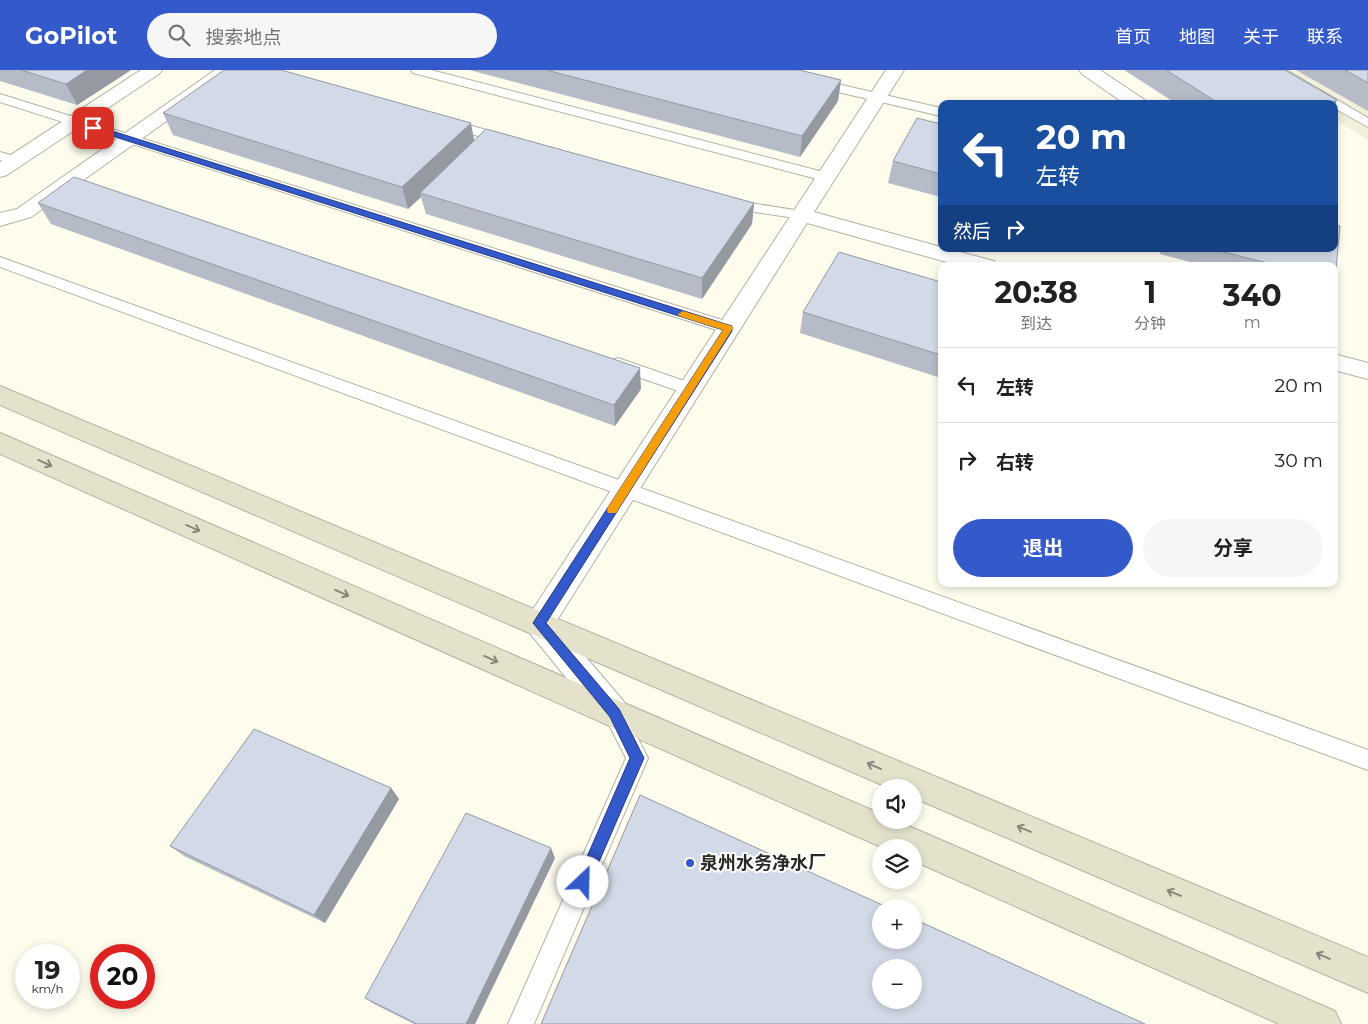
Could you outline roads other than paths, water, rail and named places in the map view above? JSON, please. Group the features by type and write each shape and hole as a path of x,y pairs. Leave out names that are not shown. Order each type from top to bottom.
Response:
{"main road":[{"path":"0,395 1368,975"},
{"path":"0,443 1322,1024"}],"street":[{"path":"5,163 75,122 153,70"},
{"path":"0,220 24,213 227,70"},
{"path":"614,713 540,623 895,70"},
{"path":"1088,70 1132,100"},
{"path":"801,216 971,262"},
{"path":"1338,363 1368,371"}],"lane":[{"path":"417,70 826,178"},
{"path":"1277,70 1329,100"},
{"path":"800,79 938,111"},
{"path":"0,98 728,328"},
{"path":"1338,106 1368,123"},
{"path":"430,118 517,142"},
{"path":"72,179 91,186"},
{"path":"719,199 748,207 801,216"},
{"path":"0,262 1368,760"},
{"path":"606,360 690,389"},
{"path":"521,1024 637,758 614,713"}],"place":[{"name":"泉州水务净水厂","path":"690,863"}]}
